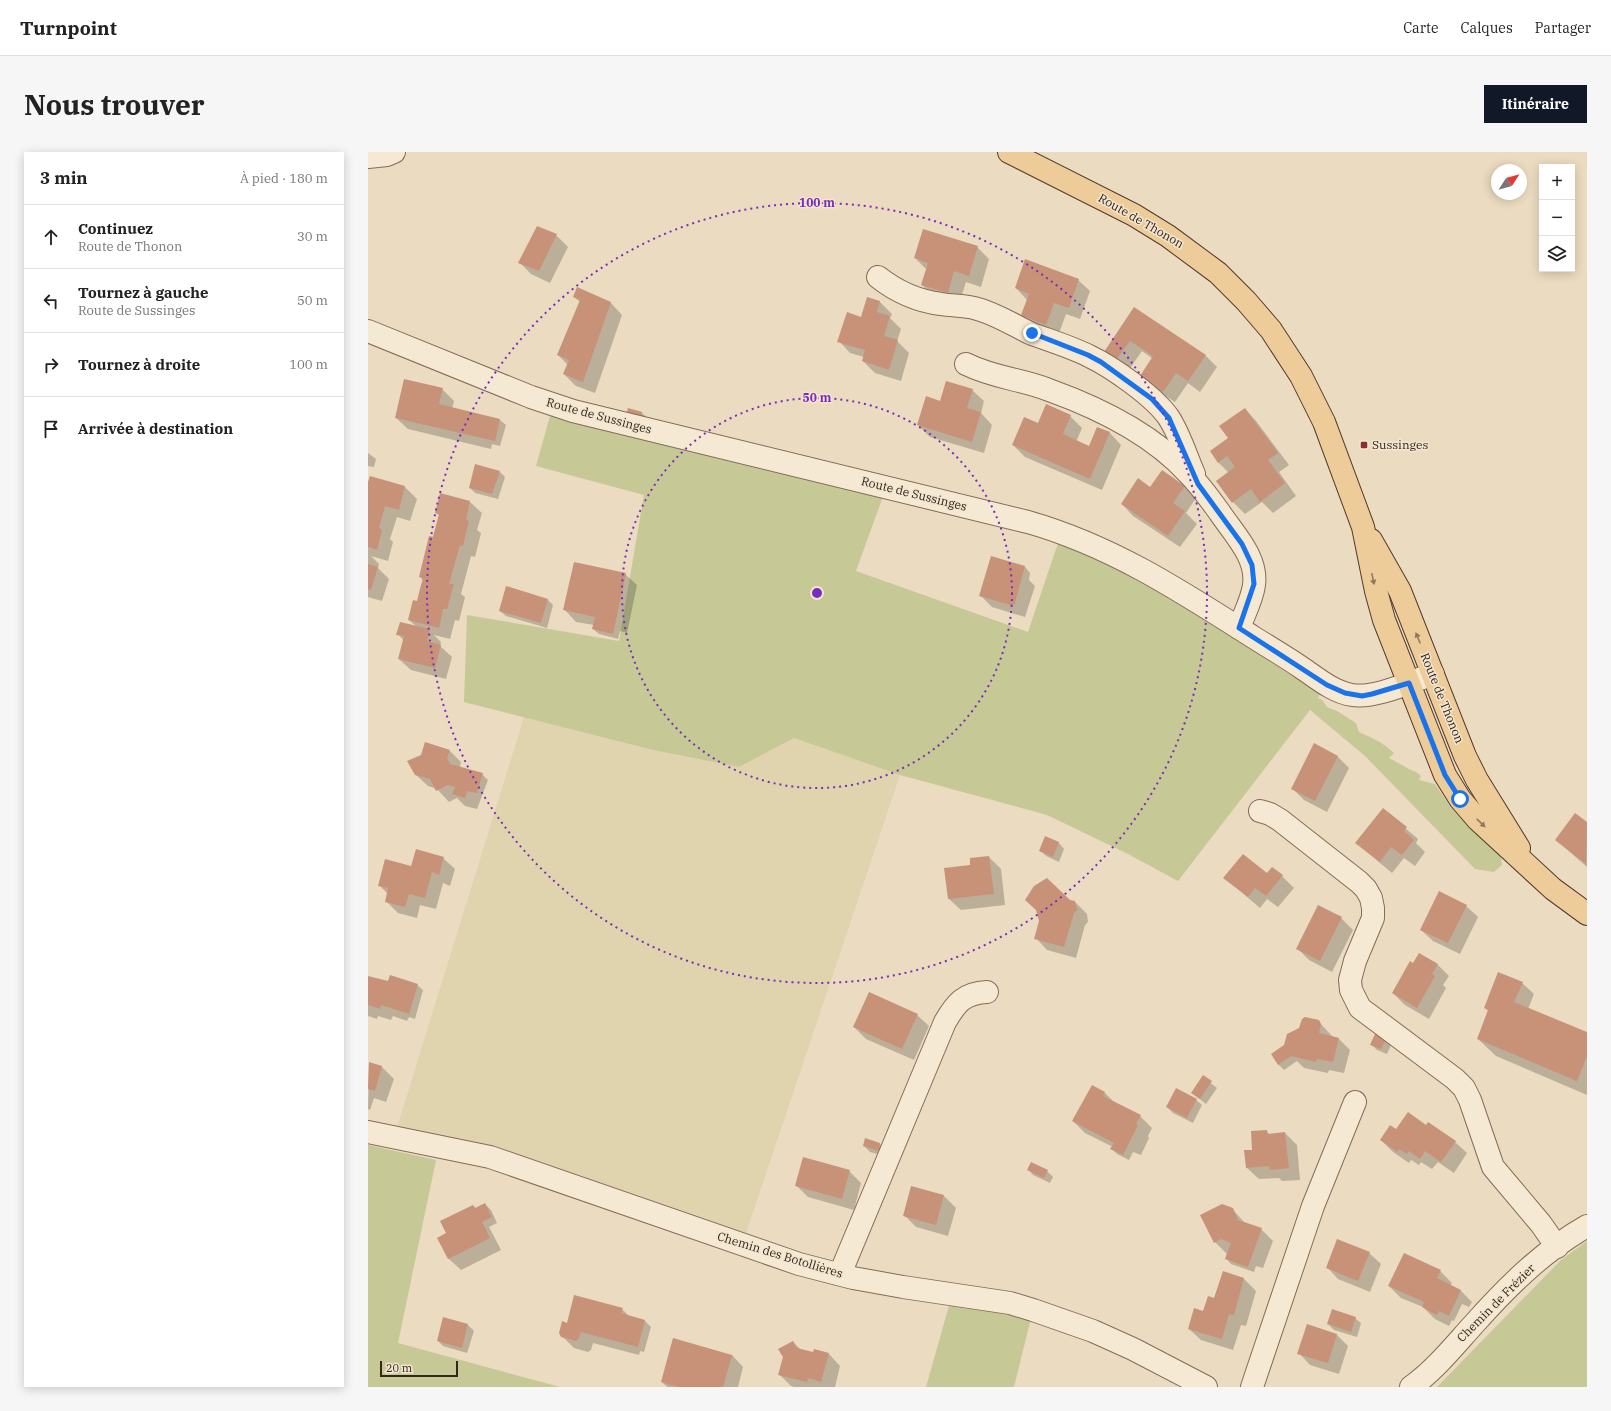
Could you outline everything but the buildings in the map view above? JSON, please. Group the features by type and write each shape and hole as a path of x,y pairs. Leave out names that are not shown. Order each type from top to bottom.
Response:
{"main road":[{"name":"Route de Thonon","path":"1009,152 1127,212 1168,236 1202,260 1246,301 1283,346 1309,390 1324,422 1363,526 1400,591 1465,756 1477,780 1530,866"},
{"name":"Route de Thonon","path":"1363,526 1379,605 1445,775 1460,799 1485,828 1530,866 1554,889 1587,914"}],"street":[{"path":"368,157 387,155 394,152"},
{"path":"878,277 890,286 915,298 986,311 1032,333 1088,355 1101,362 1152,399 1162,409 1174,426 1198,484"},
{"name":"Route de Sussinges","path":"368,331 531,397 573,411 1061,532 1097,546 1130,562 1239,628 1327,685 1345,693 1362,696 1372,694 1433,674"},
{"path":"966,364 1000,378 1048,389 1100,411 1125,425 1168,454 1198,484 1242,544 1252,565 1254,584 1239,628"},
{"path":"1260,811 1270,814 1280,820 1366,889 1371,898 1373,918 1351,970 1350,980 1355,999 1368,1014 1455,1079 1464,1088 1470,1100 1493,1167 1541,1224 1556,1247"},
{"path":"840,1274 945,1022 959,1001 966,996 987,992"},
{"path":"1252,1387 1311,1212 1340,1134 1355,1102"},
{"name":"Chemin des Botollières","path":"368,1132 490,1157 759,1251 840,1274 903,1287 1010,1303 1100,1334 1133,1349 1196,1384"},
{"name":"Chemin de Frézier","path":"1411,1387 1436,1365 1508,1287 1556,1247 1587,1226"}],"shaded area":[{"path":"524,717 653,750 739,767 794,738 900,775 742,1245 394,1137"}],"green space":[{"path":"553,405 886,488 856,571 1028,632 1058,543 1093,557 1193,611 1321,692 1318,698 1322,700 1327,707 1337,711 1356,723 1359,732 1381,743 1394,753 1389,758 1419,774 1421,776 1419,780 1435,784 1450,806 1468,825 1478,828 1500,852 1502,865 1494,872 1475,869 1365,756 1310,710 1178,881 1128,854 1047,815 900,775 794,738 739,767 653,750 464,702 467,615 619,641 644,495 536,466"},
{"path":"368,1145 436,1160 398,1343 560,1387 368,1387"},
{"path":"1587,1241 1587,1387 1437,1387 1561,1260"},
{"path":"952,1295 1033,1310 1014,1387 926,1387"}],"place":[{"name":"Sussinges","path":"1364,445"}],"route":[{"path":"1032,333 1088,355 1101,362 1152,399 1169,418 1174,426 1198,484 1242,544 1252,565 1254,584 1239,628 1327,685 1345,693 1362,696 1409,683 1445,775 1460,799"}]}
